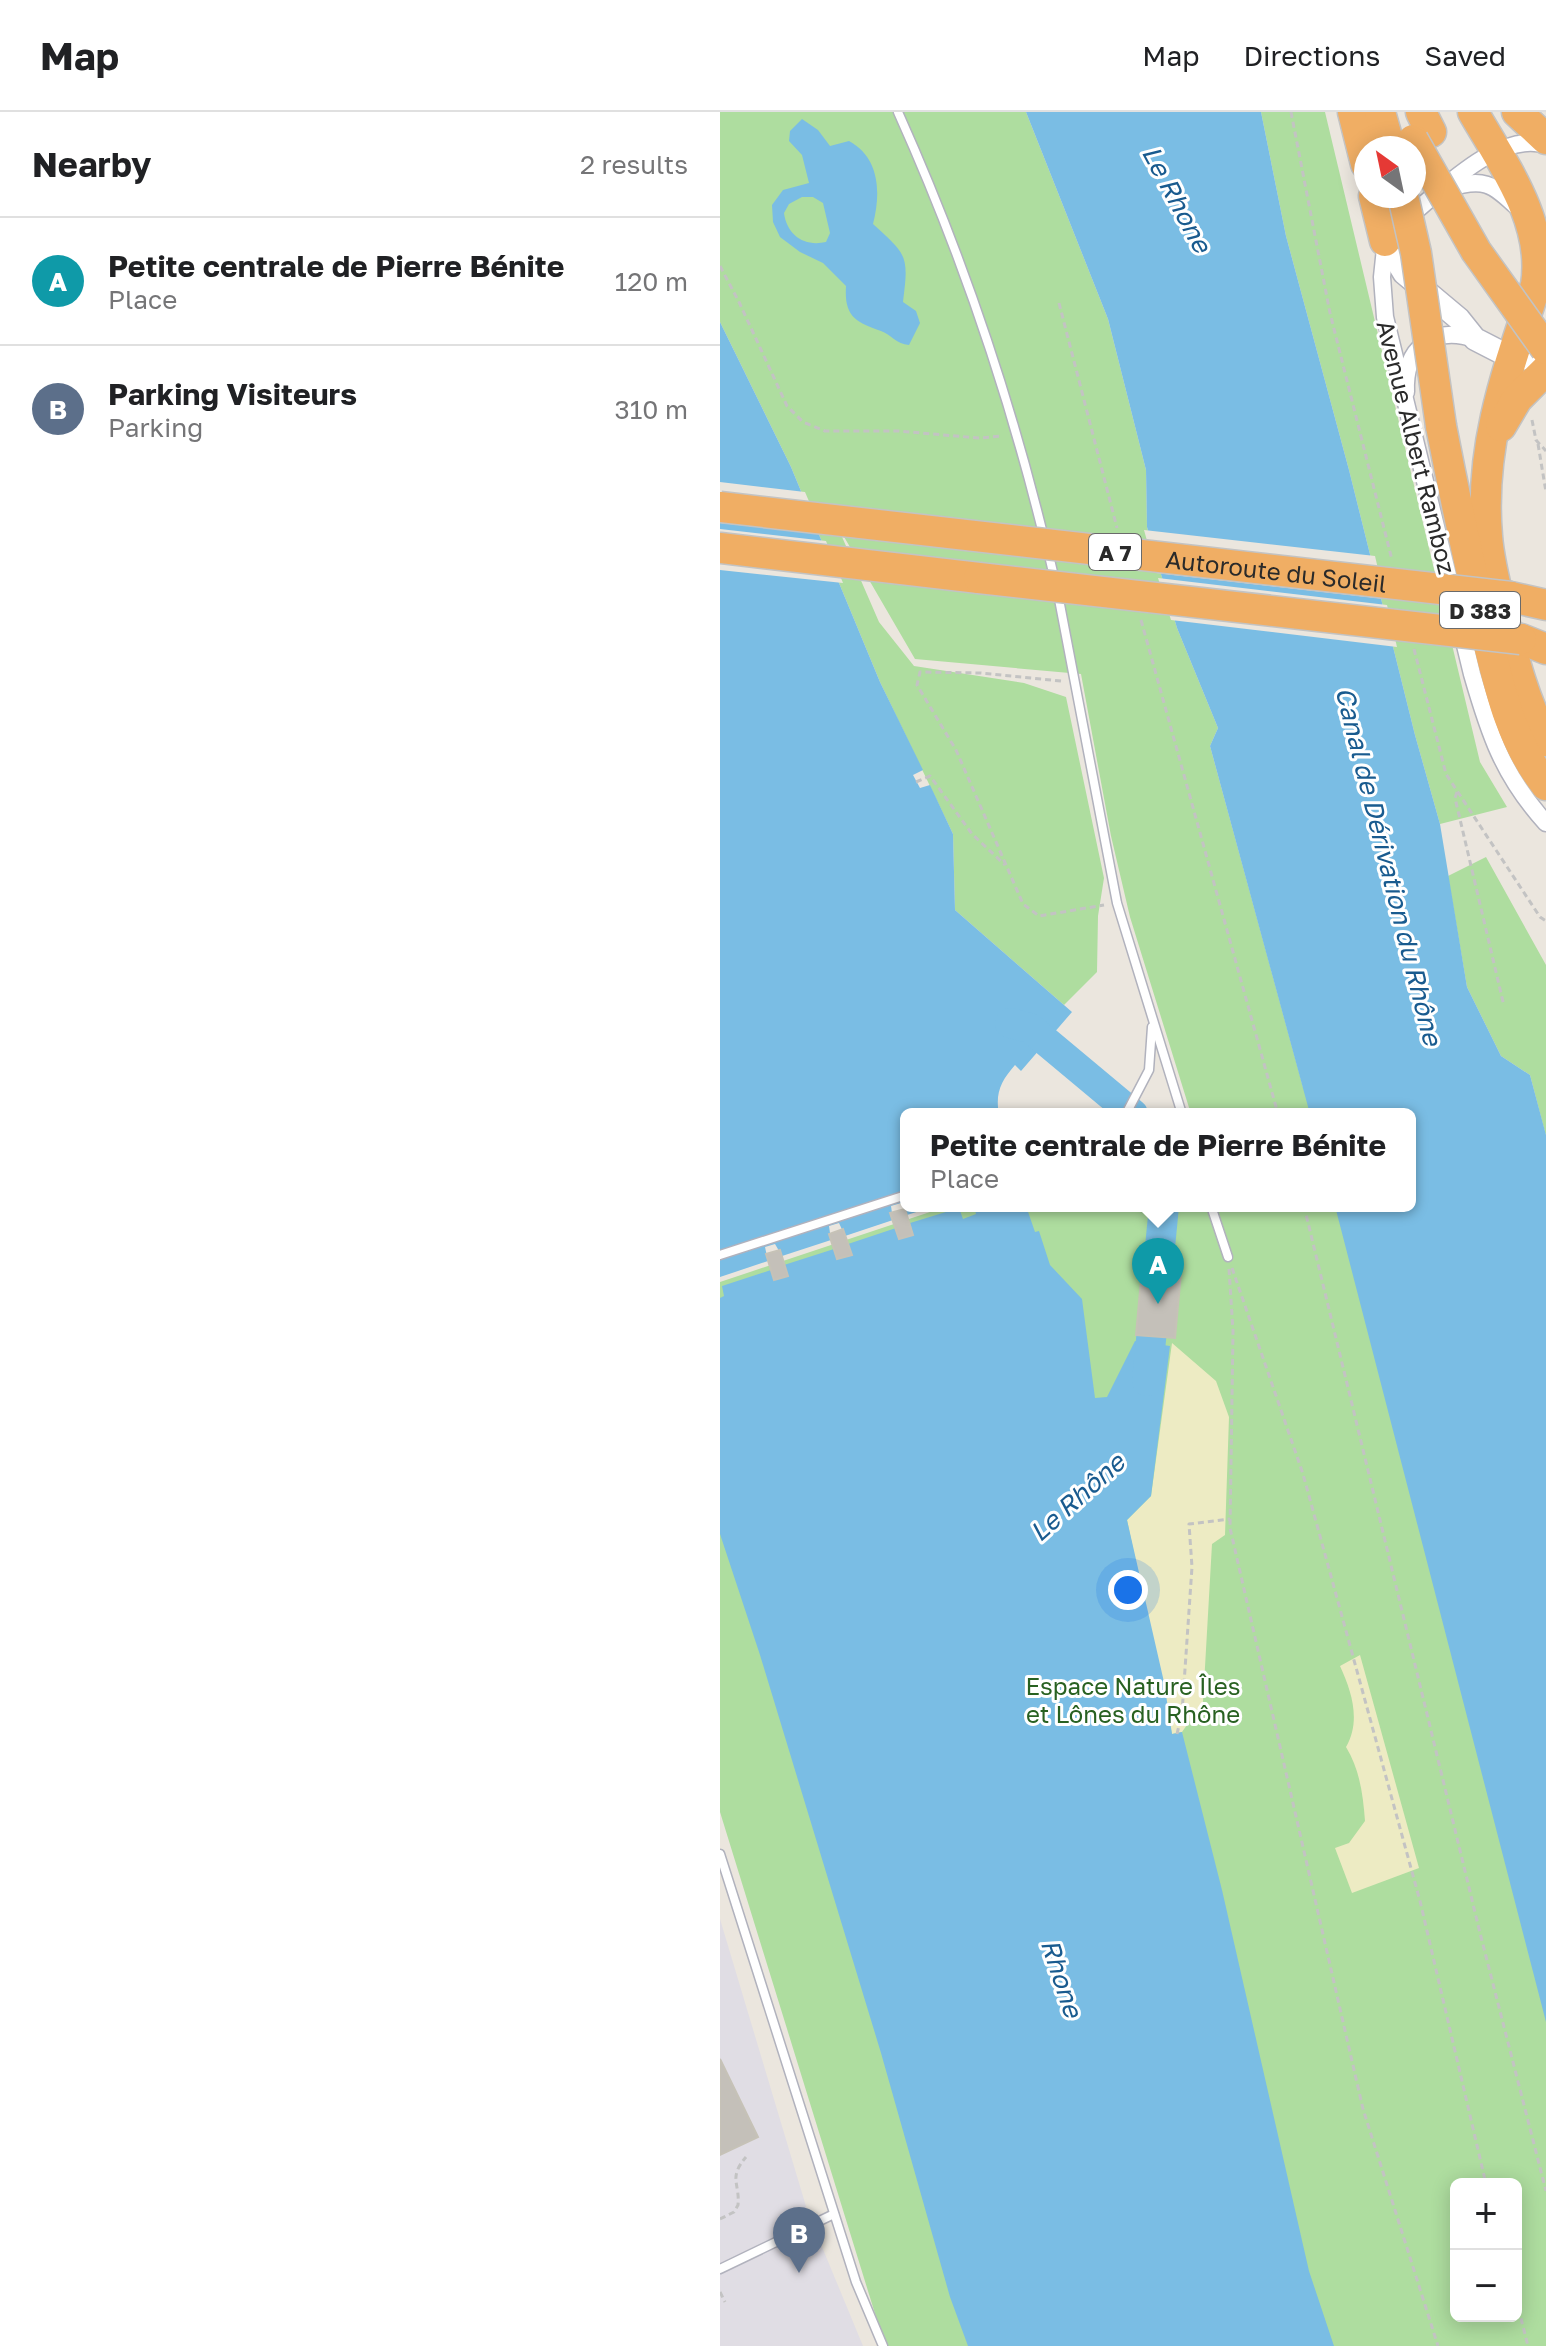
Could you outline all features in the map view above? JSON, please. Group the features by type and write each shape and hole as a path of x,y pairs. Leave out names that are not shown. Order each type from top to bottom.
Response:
{"highway":[{"path":"1353,112 1359,136"},
{"path":"1380,112 1414,133 1476,251 1546,349"},
{"path":"1400,112 1546,317"},
{"path":"1473,112 1533,224 1539,244 1540,270 1503,383 1491,441 1486,504 1491,565 1516,669 1546,741"},
{"path":"1517,112 1546,139"},
{"path":"1377,208 1385,241"},
{"name":"D 383","path":"1406,208 1416,253 1441,426 1464,545 1498,680 1523,751 1546,785"},
{"path":"1491,441 1517,399 1546,370"},
{"name":"Autoroute du Soleil","path":"720,507 1511,597 1546,605"},
{"name":"Autoroute du Soleil","path":"720,548 1538,642"},
{"path":"1511,597 1546,594"}],"street":[{"path":"1475,339 1459,319 1404,273 1385,241 1463,172 1496,152 1523,142 1546,145"},
{"path":"1440,191 1471,182 1488,184 1533,224"},
{"name":"Avenue Albert Ramboz","path":"1385,241 1382,301 1468,659 1488,729 1505,768 1546,823"},
{"path":"1406,401 1407,371 1413,357 1423,343 1445,334 1475,339 1512,358 1546,359"}],"lane":[{"path":"898,112 962,265 1019,435 1062,609 1073,682 1117,903 1180,1108"},
{"path":"1129,1108 1149,1070 1153,1022"},
{"path":"720,1255 900,1197"},
{"path":"1213,1212 1228,1257"},
{"path":"720,1854 857,2285 883,2346"},
{"path":"720,2269 834,2214"}],"path":[{"path":"1291,112 1330,313 1392,559"},
{"path":"720,266 787,406 803,422 825,431 898,431 979,438 1019,435"},
{"path":"1059,303 1118,531"},
{"path":"1532,412 1533,432 1538,443 1546,492"},
{"path":"1538,443 1546,451"},
{"path":"1138,607 1276,1108"},
{"path":"1411,636 1446,774 1540,917 1546,921"},
{"path":"1073,682 981,673 920,672 917,685 956,750 1023,904 1039,916 1117,903"},
{"path":"916,782 930,776 972,834 1008,868"},
{"path":"1457,792 1455,798 1504,1006"},
{"path":"1305,1212 1480,1933 1546,2191"},
{"path":"1228,1257 1233,1331 1230,1528 1363,2109 1438,2346"},
{"path":"1228,1257 1303,1474 1420,1901 1485,2178"},
{"path":"1177,1734 1182,1713 1192,1567 1189,1524 1230,1519"},
{"path":"720,2219 734,2212 738,2205 735,2178 738,2167 746,2157"},
{"path":"720,2292 725,2302"},
{"path":"1522,2322 1528,2346"}],"shaded area":[{"path":"720,1919 808,2213 863,2346 720,2346"}],"green space":[{"name":"Espace Nature Îles et Lônes du Rhône","path":"720,112 1026,112 1108,319 1146,470 1147,527 1177,628 1218,728 1210,746 1303,1087 1407,1053 1546,1585 1546,2346 885,2346 720,1812 720,1282 930,1212 1416,1212 1416,1108 1189,1108 1130,917 1111,836 1081,674 915,659 836,523 879,622 914,666 1024,683 1066,697 1104,878 1098,916 1097,972 1064,1005 955,910 953,834 880,682 791,467 720,322"},
{"path":"1261,112 1325,112 1480,762 1507,807 1440,824 1286,236"},
{"path":"1486,857 1546,965 1546,1136 1530,1075 1501,1056 1467,987 1448,876"}],"sand":[{"path":"1172,1343 1216,1381 1229,1417 1225,1535 1212,1544 1203,1702 1182,1732 1172,1734 1127,1520 1151,1496"},
{"path":"1360,1655 1419,1868 1352,1893 1335,1848 1349,1843 1365,1821 1358,1774 1346,1747 1354,1717 1348,1686 1340,1666"}],"water":[{"path":"1026,112 1261,112 1286,236 1440,824 1467,987 1501,1056 1530,1075 1546,1135 1546,2022 1337,1212 1416,1212 1416,1108 1308,1108 1210,746 1218,728 1177,628 1147,527 1146,470 1108,319"},
{"path":"802,119 818,130 830,146 849,141 867,157 876,177 877,200 873,224 903,257 906,274 903,302 916,311 920,323 909,345 853,317 847,305 846,286 823,263 800,252 780,237 773,222 772,205 783,190 809,183 802,155 789,141 790,131","holes":["802,197 813,197 823,203 830,233 826,242 811,243 798,238 786,221 784,213 789,204"]},
{"path":"720,322 791,467 880,682 923,770 913,775 920,788 930,785 953,834 955,910 1072,1012 1021,1071 1015,1065 1006,1076 1000,1088 998,1108 900,1108 900,1203 891,1206 893,1220 845,1236 839,1223 829,1226 831,1240 782,1256 775,1244 765,1247 768,1261 720,1277"},
{"name":"Rhone","path":"946,1212 960,1212 963,1219 976,1214 1028,1212 1035,1232 1039,1231 1050,1265 1082,1299 1095,1398 1107,1397 1135,1341 1170,1346 1151,1496 1127,1520 1164,1682 1172,1734 1182,1732 1222,1890 1309,2271 1334,2346 968,2346 950,2297 881,2053 720,1534 720,1298 724,1296 722,1286 771,1270 775,1280 788,1276 784,1265 834,1249 837,1259 851,1255 848,1244 896,1228 900,1239 913,1234 910,1223"}],"pier":[{"path":"720,482 805,492 823,534 720,523"},
{"path":"720,529 826,541 843,583 720,570"},
{"path":"1144,530 1375,556 1385,599 1156,573"},
{"path":"1158,578 1387,605 1397,647 1171,620"}],"building":[{"path":"906,1212 913,1235 899,1239 890,1213"},
{"path":"843,1229 852,1255 837,1259 829,1234"},
{"path":"780,1250 788,1276 774,1280 766,1254"},
{"path":"1142,1269 1181,1273 1175,1338 1136,1335"},
{"path":"720,2059 758,2137 720,2155"}],"waterway":[{"name":"Le Rhône","path":"1010,1023 1030,1028 1126,1108"},
{"name":"Le Rhône","path":"1147,1381 1163,1212"}],"place":[{"name":"Petite centrale de Pierre Bénite","path":"1158,1304"},
{"name":"Parking Visiteurs","path":"799,2273"}],"water label":[{"name":"Le Rhone","path":"1177,199"},
{"name":"Canal de Dérivation du Rhône","path":"1389,866"}]}
